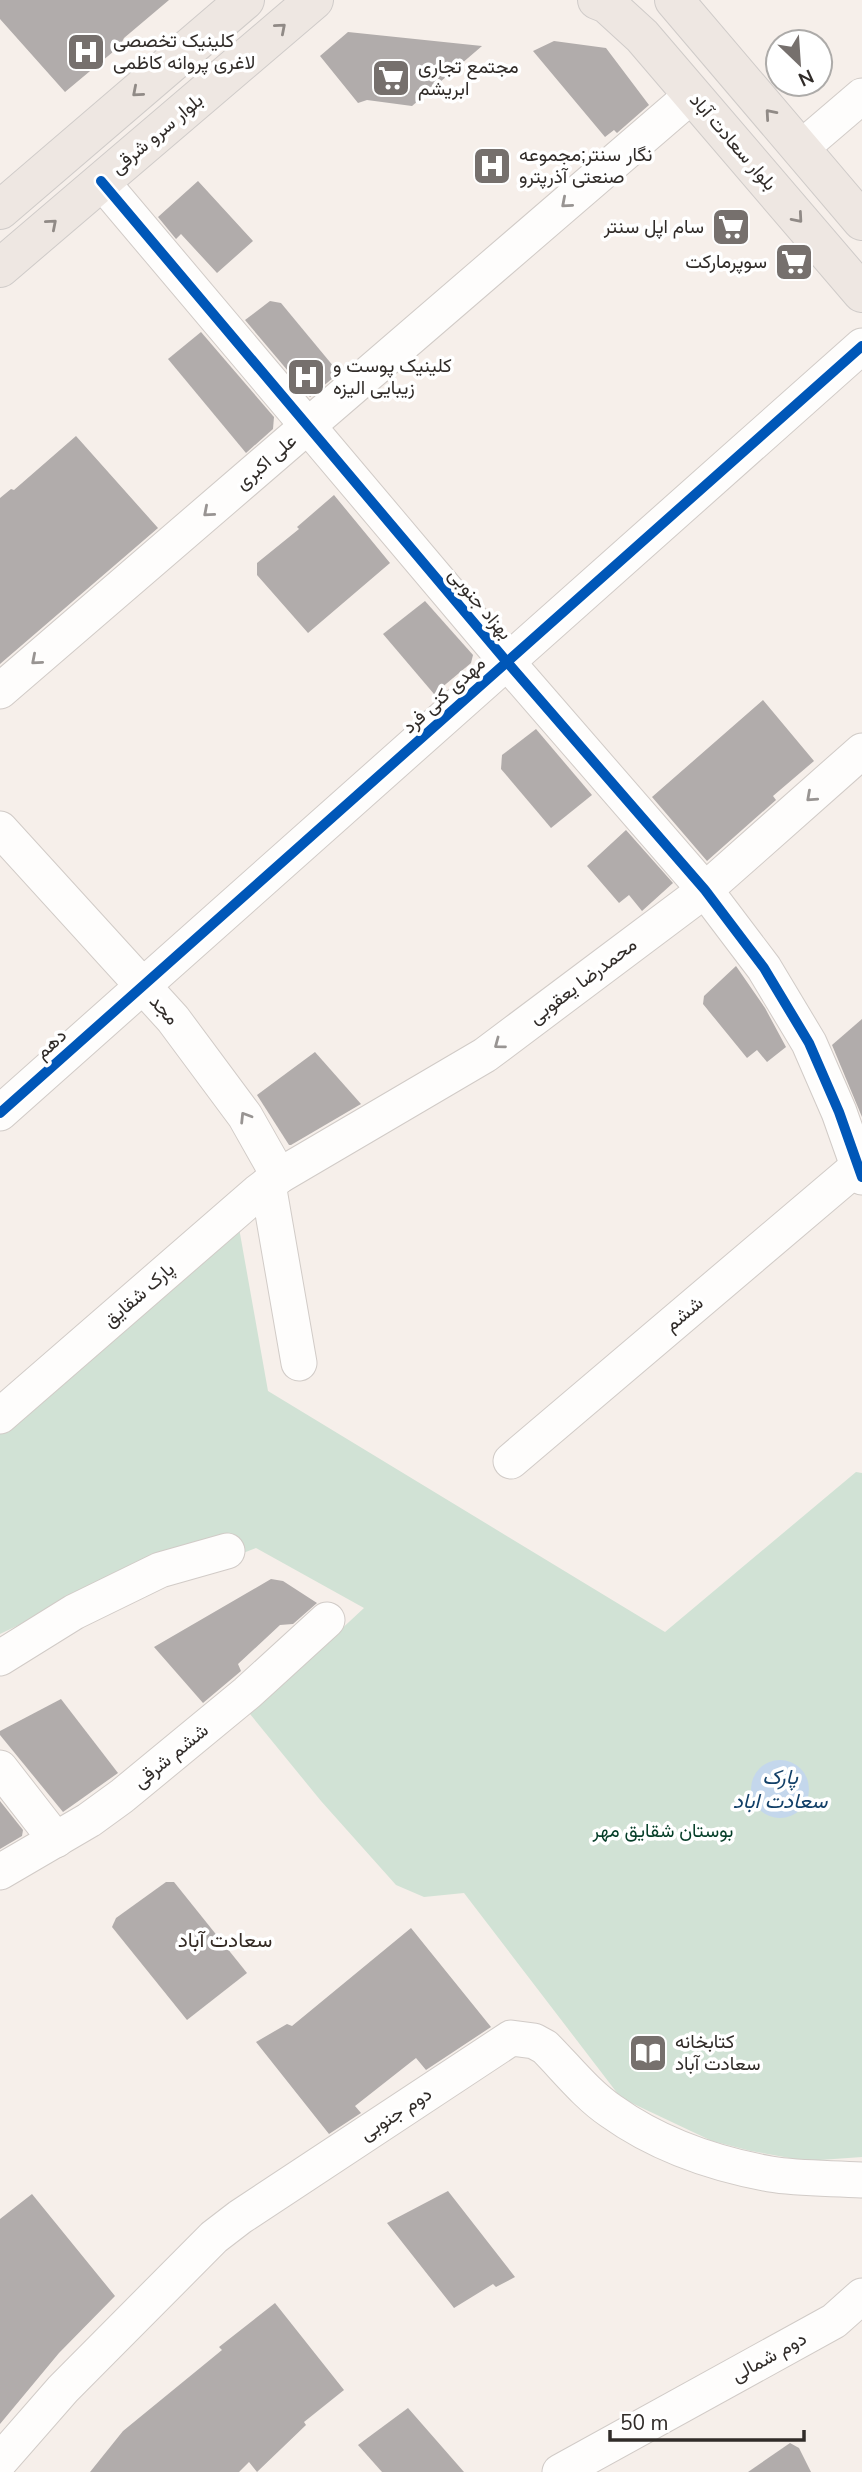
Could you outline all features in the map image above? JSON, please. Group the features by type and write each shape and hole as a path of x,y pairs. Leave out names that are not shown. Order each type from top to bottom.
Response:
{"main road":[{"path":"0,210 245,0"},
{"name":"بلوار سرو شرقی","path":"0,268 314,0"},
{"name":"بلوار سعادت آباد","path":"597,0 607,4 642,36 862,293"},
{"path":"674,0 862,221"}],"street":[{"name":"علی اکبری","path":"0,691 692,95"},
{"path":"800,149 862,96"},
{"name":"بهزاد جنوبی","path":"102,181 507,662 705,890 764,968 810,1043 861,1169"},
{"name":"مهدی کنی فرد","path":"134,993 862,346"},
{"name":"محمدرضا یعقوبی","path":"268,1184 485,1055 705,890 862,751"},
{"name":"مجد","path":"0,829 134,993 174,1058 215,1113 240,1154 268,1184 299,1363"},
{"name":"مجد","path":"0,859 134,993"},
{"name":"دهم","path":"0,1113 134,993"},
{"name":"ششم","path":"510,1461 861,1169"},
{"name":"پارک شقایق","path":"0,1416 268,1184"},
{"path":"0,1658 74,1612 160,1570 227,1551"},
{"name":"ششم شرقی","path":"0,1872 89,1821 122,1796 247,1693 327,1620"},
{"path":"0,1768 56,1840"},
{"name":"دوم جنوبی","path":"0,2461 64,2389 214,2237 240,2217 511,2038 534,2041 545,2047 609,2110 681,2149 771,2174 862,2180"},
{"name":"دوم شمالی","path":"560,2472 834,2322 862,2296"}],"green space":[{"name":"بوستان شقایق مهر","path":"239,1228 268,1391 665,1632 856,1472 862,1473 862,2157 806,2161 751,2151 712,2141 621,2098 464,1893 424,1897 396,1885 321,1801 250,1714 364,1608 256,1548 238,1555 184,1546 0,1634 0,1431"}],"water":[{"name":"پارک سعادت اباد","path":"780,1760 791,1762 804,1773 809,1789 807,1800 796,1813 780,1818 769,1816 756,1805 751,1789 753,1778 764,1765"}],"building":[{"path":"0,0 169,0 65,92 0,19"},
{"name":"مجتمع تجاری ابریشم","path":"348,32 482,46 412,106 367,100 358,103 320,56"},
{"path":"554,41 606,48 649,105 617,133 614,130 605,137 533,51"},
{"path":"198,181 253,241 217,273 181,234 176,239 158,217"},
{"path":"270,301 281,303 339,373 310,397 245,320"},
{"path":"201,332 274,417 273,429 246,453 168,359"},
{"path":"76,436 158,528 0,664 0,498 11,489 14,490"},
{"path":"334,495 390,563 308,633 257,575 257,563 299,529 297,527"},
{"path":"425,601 473,655 471,663 434,694 383,634"},
{"path":"763,700 814,761 773,796 776,800 707,861 652,797"},
{"path":"536,729 592,795 551,828 501,769 502,755"},
{"path":"626,830 673,883 642,911 629,895 619,903 587,866"},
{"path":"736,966 765,1008 786,1047 767,1062 757,1050 747,1058 703,1004 704,996"},
{"path":"862,1019 862,1117 832,1045"},
{"path":"315,1052 361,1104 289,1145 257,1095"},
{"path":"271,1579 283,1581 317,1603 293,1624 280,1625 238,1664 241,1671 203,1703 154,1647"},
{"path":"61,1699 118,1773 63,1812 0,1735 0,1731"},
{"path":"0,1801 23,1830 22,1836 0,1849"},
{"path":"166,1882 174,1882 247,1973 187,2020 112,1927 116,1918"},
{"path":"411,1928 491,2027 426,2070 416,2058 355,2106 361,2113 329,2134 256,2042 287,2024 292,2026"},
{"path":"448,2191 515,2277 496,2287 493,2284 454,2308 387,2223"},
{"path":"32,2194 115,2296 59,2353 0,2424 0,2219"},
{"path":"275,2303 344,2390 304,2422 306,2425 257,2472 249,2462 239,2472 90,2472 123,2431 222,2350 219,2347"},
{"path":"408,2408 464,2472 382,2472 358,2445"},
{"path":"790,2443 799,2448 811,2472 748,2472"}],"cycle path":[{"path":"101,181 507,662 705,890 764,968 809,1043 839,1112 862,1177"},
{"path":"0,1113 862,346"}],"place":[{"name":"کلینیک تخصصی لاغری پروانه کاظمی","path":"86,52"},
{"name":"مجتمع تجاری ابریشم","path":"391,78"},
{"name":"نگار سنتر;مجموعه صنعتی آذرپترو","path":"492,166"},
{"name":"سام اپل سنتر","path":"731,227"},
{"name":"سوپرمارکت","path":"794,262"},
{"name":"کلینیک پوست و زیبایی الیزه","path":"306,377"},
{"name":"کتابخانه سعادت آباد","path":"648,2053"}],"district":[{"name":"سعادت آباد","path":"225,1940"}]}
